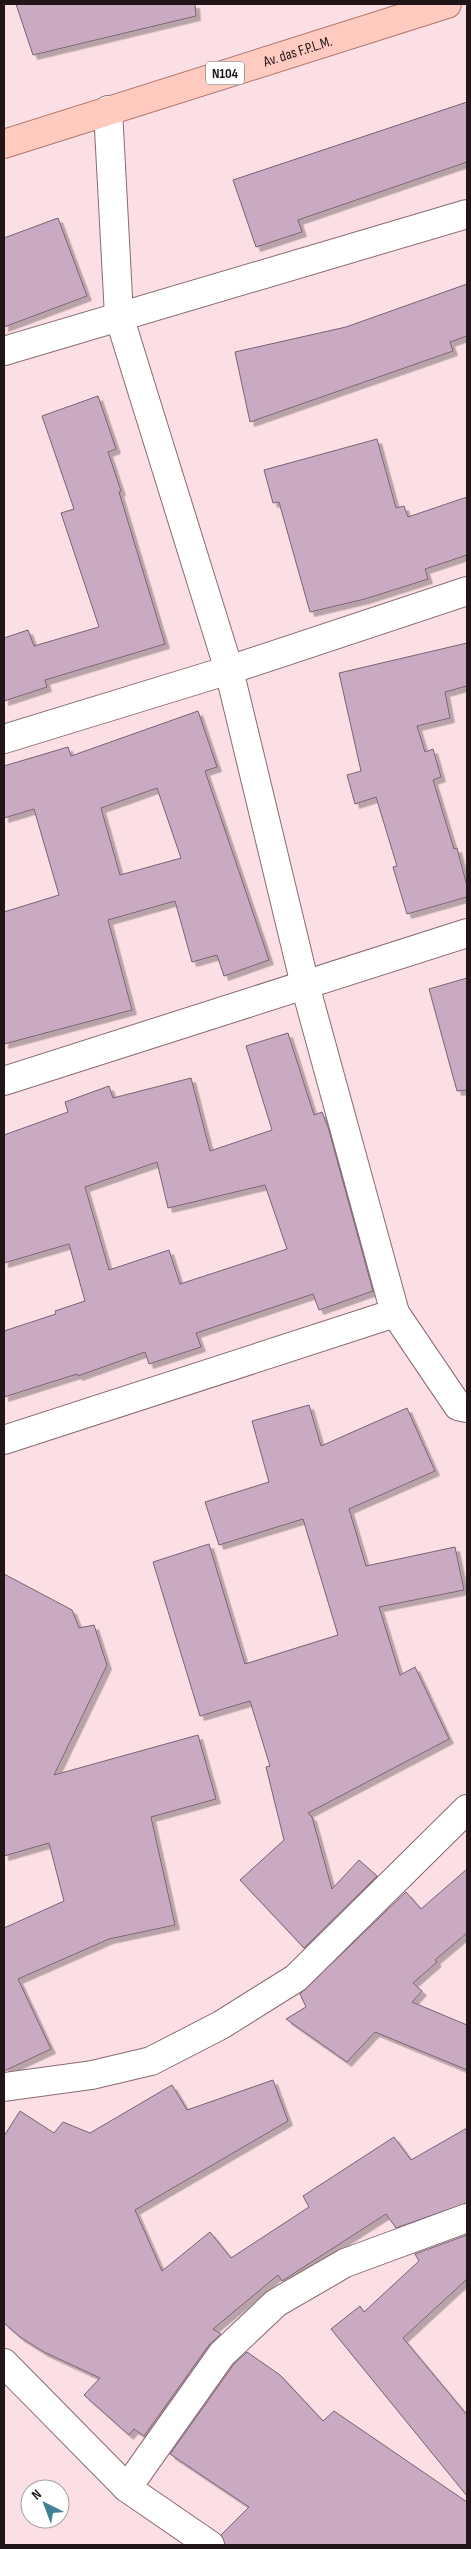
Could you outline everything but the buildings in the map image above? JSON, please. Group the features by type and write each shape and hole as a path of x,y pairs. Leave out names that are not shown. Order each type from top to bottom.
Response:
{"main road":[{"name":"Av. das F.P.L.M.","path":"4,144 447,4"}],"street":[{"path":"108,110 119,316 229,670 305,985 395,1314 458,1406 467,1408"},
{"path":"4,350 467,214"},
{"path":"4,739 229,670 467,591"},
{"path":"4,1081 467,933"},
{"path":"4,1440 395,1314"},
{"path":"4,2087 92,2075 151,2061 221,2025 296,1978 467,1809"},
{"path":"127,2488 222,2354 276,2303 345,2262 467,2218"},
{"path":"4,2363 127,2488 210,2545"}]}
